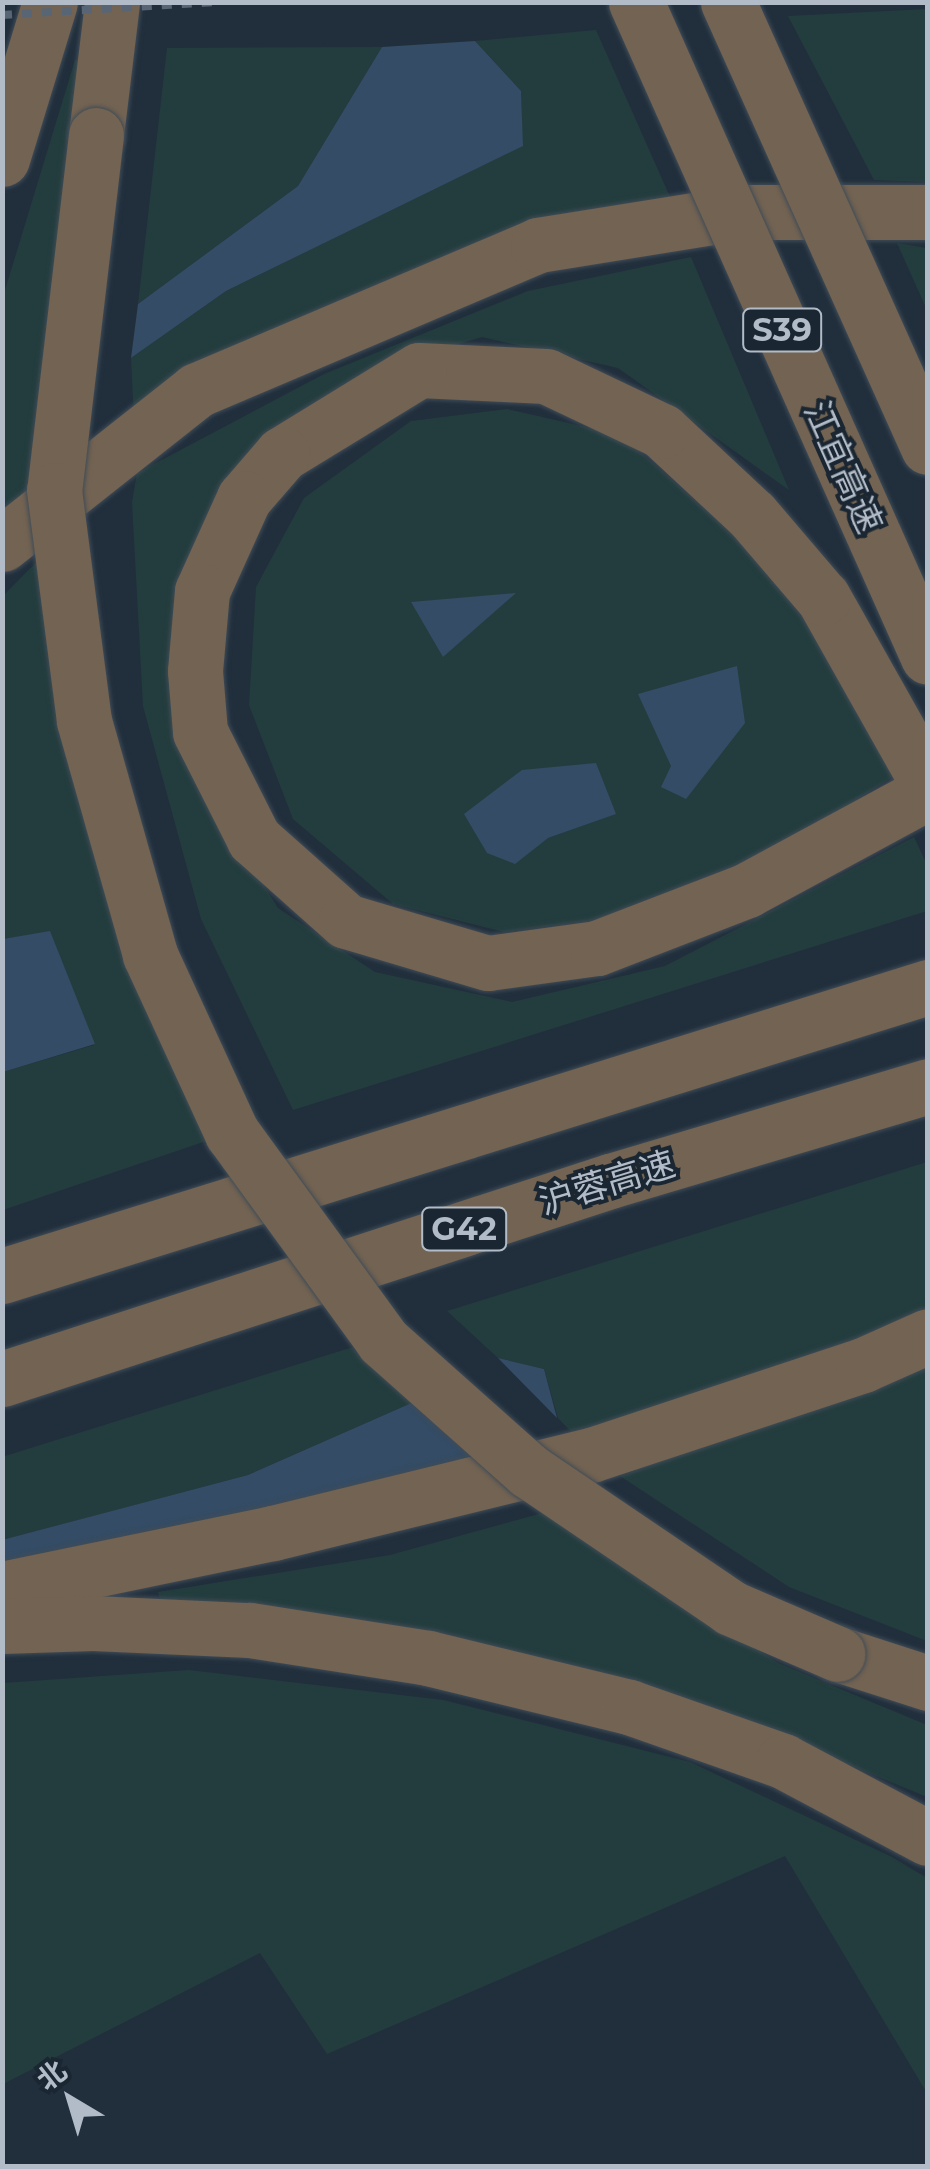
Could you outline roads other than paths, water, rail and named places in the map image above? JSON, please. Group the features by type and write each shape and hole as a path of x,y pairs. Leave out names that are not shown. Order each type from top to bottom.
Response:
{"highway":[{"path":"2,159 50,2"},
{"path":"112,2 54,490 84,721 150,955 232,1133 384,1341 529,1472 732,1608 838,1654 928,1684"},
{"name":"江宜高速","path":"636,2 928,656"},
{"name":"S39","path":"728,2 928,447"},
{"path":"2,544 196,390 538,245 744,212 928,212"},
{"path":"928,784 823,598 752,516 662,431 546,376 419,370 282,454 244,498 202,592 195,670 200,732 254,839 346,921 488,963 596,948 747,890 928,792"},
{"path":"2,1276 928,987"},
{"name":"沪蓉高速","path":"2,1379 610,1181 928,1086"},
{"path":"2,1589 274,1533 591,1456 863,1365 928,1336"},
{"path":"2,1626 93,1622 250,1630 428,1658 629,1707 783,1761 928,1838"}],"water":[{"path":"475,41 521,91 523,146 226,291 131,358 138,304 298,186 382,47"},
{"path":"516,593 443,657 411,602"},
{"path":"737,666 745,723 686,799 661,787 671,766 638,694"},
{"path":"596,763 616,814 548,838 515,864 487,853 464,814 522,770"},
{"path":"50,931 95,1044 3,1072 3,939"},
{"path":"498,1358 544,1369 557,1418"},
{"path":"416,1401 482,1454 79,1554 3,1563 2,1540 248,1475"}],"railway":[{"path":"2,15 216,2"}]}
